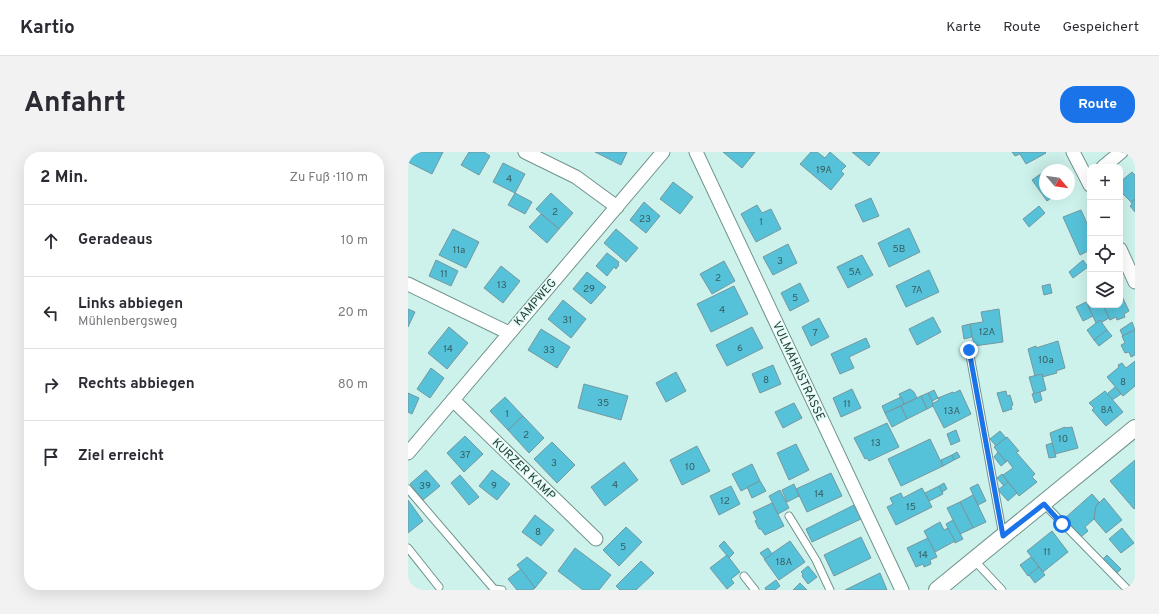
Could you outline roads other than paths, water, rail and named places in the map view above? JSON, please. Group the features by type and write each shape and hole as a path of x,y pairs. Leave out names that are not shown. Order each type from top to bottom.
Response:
{"street":[{"path":"525,152 576,176 617,207"},
{"name":"KAMPWEG","path":"408,453 663,152"},
{"name":"VULMAHNSTRASSE","path":"696,152 902,590"},
{"path":"1073,152 1087,177"},
{"path":"1107,164 1121,152"},
{"path":"1123,256 1135,282"},
{"path":"408,284 509,333"},
{"name":"KURZER KAMP","path":"453,400 596,539"},
{"path":"937,590 1134,432"}],"lane":[{"path":"969,350 1003,536"},
{"path":"408,489 494,588 502,590"},
{"path":"1044,504 1128,590"},
{"path":"789,516 816,560 830,590"},
{"path":"408,548 438,587"},
{"path":"974,560 1002,590"},
{"path":"744,576 755,590"}]}
